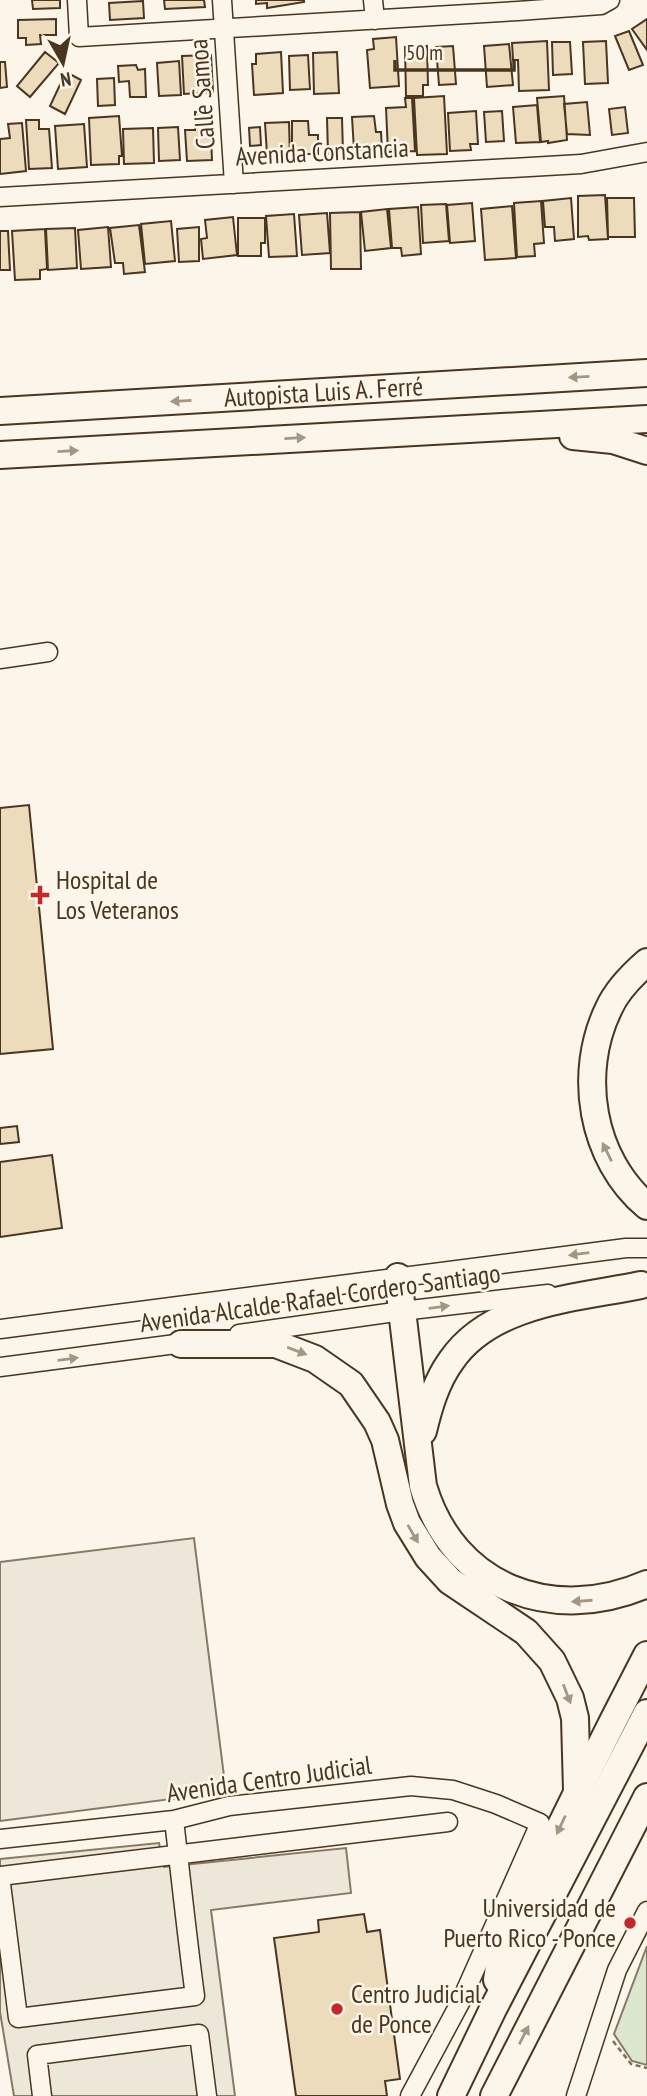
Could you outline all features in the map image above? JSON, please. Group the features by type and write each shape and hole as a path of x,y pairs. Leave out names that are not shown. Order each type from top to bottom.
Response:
{"highway":[{"path":"634,374 647,362"},
{"name":"Autopista Luis A. Ferré","path":"0,411 634,374"},
{"name":"Autopista Luis A. Ferré","path":"0,455 647,419"},
{"path":"372,433 453,442 578,436 613,440 647,451"},
{"path":"647,962 618,992 608,1008 595,1052 593,1077 594,1110 601,1143 622,1180 647,1206"},
{"path":"398,1277 423,1486 427,1501 440,1526 466,1559 498,1583 539,1599 570,1602 608,1598 647,1584"},
{"path":"419,1446 431,1398 450,1361 476,1335 502,1319 522,1311 644,1285"},
{"path":"181,1344 276,1344 316,1359 351,1384 377,1422 385,1440 407,1523 428,1557 459,1589 526,1632 552,1661 575,1718 577,1791"},
{"path":"493,2009 498,1964 517,1919 577,1791 647,1655"},
{"path":"451,2096 493,2009 647,1713"},
{"path":"494,2096 647,1797"},
{"path":"625,1840 647,1818"}],"street":[{"path":"77,0 79,37 375,20 518,6 601,5 610,0"},
{"name":"Calle Samoa","path":"222,0 234,184"},
{"path":"373,0 375,20"},
{"name":"Avenida Constancia","path":"0,197 581,164 647,152"},
{"path":"0,659 48,652"},
{"name":"Avenida Alcalde Rafael Cordero Santiago","path":"0,1329 626,1248 647,1248"},
{"name":"Avenida Alcalde Rafael Cordero Santiago","path":"0,1367 181,1344 402,1311 644,1285"},
{"name":"Avenida Centro Judicial","path":"0,1839 174,1820 229,1806 411,1786 453,1790 496,1804 540,1823 461,2001 410,2096"},
{"path":"174,1820 178,1854 195,1996 18,2018 1,1876 178,1854 448,1822"},
{"path":"576,2096 617,1970 647,1911"},
{"path":"42,2096 37,2054 199,2034 207,2096"}],"path":[{"path":"611,2038 631,2064 647,2068"}],"green space":[{"path":"647,1946 647,2065 632,2061 614,2034"}],"shaded area":[{"path":"194,1538 226,1792 0,1821 0,1562"},
{"path":"159,1843 164,1867 346,1848 351,1893 211,1910 235,2096 14,2096 0,2012 0,1859"}],"building":[{"path":"32,0 60,0 60,8 33,9"},
{"path":"164,0 204,0 205,7 165,9"},
{"path":"256,0 304,2 267,8 267,3 256,4"},
{"path":"143,1 144,18 110,20 109,3"},
{"path":"56,19 56,35 40,35 41,44 26,45 26,38 18,38 18,20"},
{"path":"647,19 647,50 632,29"},
{"path":"629,31 643,65 629,70 615,36"},
{"path":"396,37 399,86 370,88 367,50 374,49 373,39"},
{"path":"547,41 549,90 519,91 518,60 513,60 512,43"},
{"path":"606,41 608,83 585,84 583,42"},
{"path":"552,42 570,42 572,74 553,75"},
{"path":"509,44 513,85 487,87 484,46"},
{"path":"427,46 428,85 423,85 423,96 406,96 405,47"},
{"path":"453,46 456,84 439,85 436,47"},
{"path":"45,52 59,63 30,97 17,86"},
{"path":"281,52 283,93 254,95 252,64 256,64 256,54"},
{"path":"337,52 339,93 314,94 313,53"},
{"path":"211,55 213,92 184,94 182,56"},
{"path":"308,55 310,89 290,90 289,56"},
{"path":"179,61 181,95 159,96 157,63"},
{"path":"0,62 5,62 7,87 0,88"},
{"path":"136,65 138,70 145,69 146,97 130,97 129,81 119,82 118,66"},
{"path":"66,72 81,80 65,114 50,106"},
{"path":"114,78 115,105 98,106 97,79"},
{"path":"444,96 447,154 417,155 414,98"},
{"path":"564,96 567,140 541,142 537,98"},
{"path":"405,98 412,98 415,151 388,152 386,108 406,107"},
{"path":"587,102 590,135 567,134 564,104"},
{"path":"537,105 540,142 516,143 513,107"},
{"path":"625,107 628,133 612,135 609,109"},
{"path":"210,111 212,160 187,161 185,130 195,130 195,112"},
{"path":"476,111 478,144 470,144 471,150 450,151 448,113"},
{"path":"502,111 504,141 486,142 484,112"},
{"path":"119,116 122,156 119,156 119,164 91,165 89,118"},
{"path":"374,116 376,132 381,132 382,151 354,150 352,117"},
{"path":"327,118 342,118 343,153 328,154"},
{"path":"26,120 39,120 39,129 49,129 52,168 29,169"},
{"path":"292,121 308,121 309,135 318,135 318,154 292,154"},
{"path":"289,122 290,158 274,159 273,153 267,154 265,123"},
{"path":"22,123 26,171 0,174 0,139 10,138 8,124"},
{"path":"84,124 87,167 58,169 55,126"},
{"path":"178,127 180,160 159,161 158,128"},
{"path":"260,127 261,145 250,146 249,128"},
{"path":"153,128 154,163 124,164 123,129"},
{"path":"605,195 608,239 589,240 588,236 578,237 578,196"},
{"path":"571,198 574,239 555,241 554,227 545,227 543,201"},
{"path":"607,198 634,198 635,237 608,237"},
{"path":"541,201 544,243 534,244 535,256 517,257 514,203"},
{"path":"472,203 475,241 450,243 447,205"},
{"path":"446,204 449,241 423,243 421,205"},
{"path":"512,206 516,258 485,260 481,209"},
{"path":"418,207 421,254 402,256 401,248 392,248 389,209"},
{"path":"387,209 391,248 365,251 361,212"},
{"path":"360,212 361,269 331,269 330,213"},
{"path":"327,213 330,253 302,255 299,215"},
{"path":"294,214 297,256 269,257 266,216"},
{"path":"233,217 237,255 203,259 201,239 207,238 205,220"},
{"path":"238,218 265,218 265,243 261,243 261,256 238,256"},
{"path":"171,221 175,261 145,264 141,224"},
{"path":"139,225 145,272 124,274 123,263 115,263 110,228"},
{"path":"108,227 111,267 81,269 78,230"},
{"path":"199,227 199,261 179,262 177,229"},
{"path":"75,228 77,268 48,270 46,229"},
{"path":"45,229 47,269 40,270 40,279 15,280 12,231"},
{"path":"0,231 8,231 10,270 0,270"},
{"path":"29,805 53,1049 0,1054 0,808"},
{"path":"17,1126 19,1142 0,1144 0,1128"},
{"path":"52,1155 62,1228 0,1237 0,1162"},
{"name":"Centro Judicial de Ponce","path":"364,1914 367,1932 380,1930 400,2079 385,2081 387,2096 296,2096 274,1938 319,1932 318,1920"}],"place":[{"name":"Hospital de Los Veteranos","path":"40,895"},
{"name":"Universidad de Puerto Rico - Ponce","path":"630,1923"},
{"name":"Centro Judicial de Ponce","path":"337,2009"}]}
